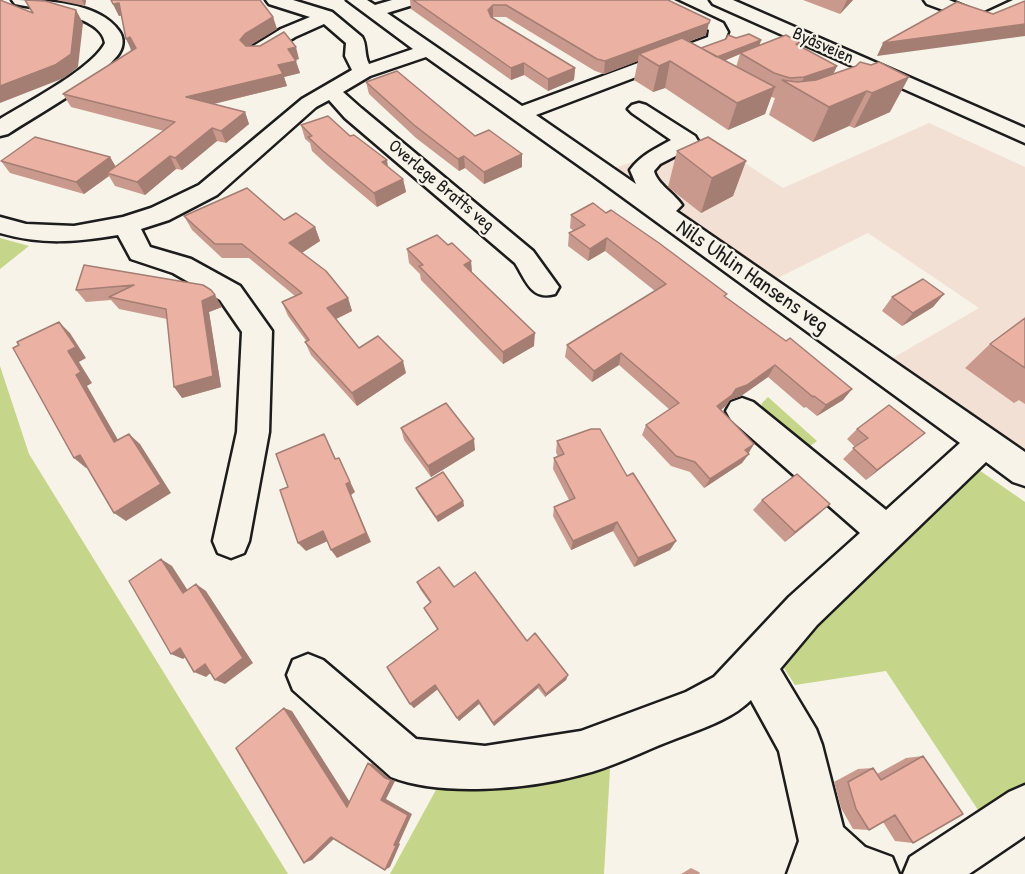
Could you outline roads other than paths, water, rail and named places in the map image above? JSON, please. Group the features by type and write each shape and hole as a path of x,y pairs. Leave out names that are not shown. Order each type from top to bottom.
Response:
{"street":[{"path":"0,129 92,70 110,52 114,43 113,35 99,20 21,0"},
{"path":"275,0 326,16 355,41 355,56 363,72"},
{"path":"520,114 716,40 719,32 717,27 660,0"},
{"name":"Byåsveien","path":"719,0 1025,136"},
{"path":"933,0 984,20 1025,0"},
{"name":"Nils Uhlin Hansens veg","path":"364,6 404,1"},
{"name":"Nils Uhlin Hansens veg","path":"364,6 662,213 1025,471"},
{"path":"257,52 288,33 326,16"},
{"path":"0,225 26,232 60,235 99,231 126,225 185,204 208,190 309,103 363,72 428,50"},
{"path":"679,55 697,66"},
{"path":"580,73 599,84"},
{"name":"Overlege Bratts veg","path":"331,91 353,113 524,257 545,287"},
{"path":"639,109 687,141 652,159 642,170 646,181 668,199 671,207 662,213"},
{"path":"126,225 140,253 182,266 230,293 257,331 253,432 231,541"},
{"path":"742,411 888,534"},
{"path":"308,675 407,761 486,768 581,753 697,709 729,692 803,611 985,441"},
{"path":"755,666 800,745 817,857 875,874"},
{"path":"927,874 1025,808"}]}
